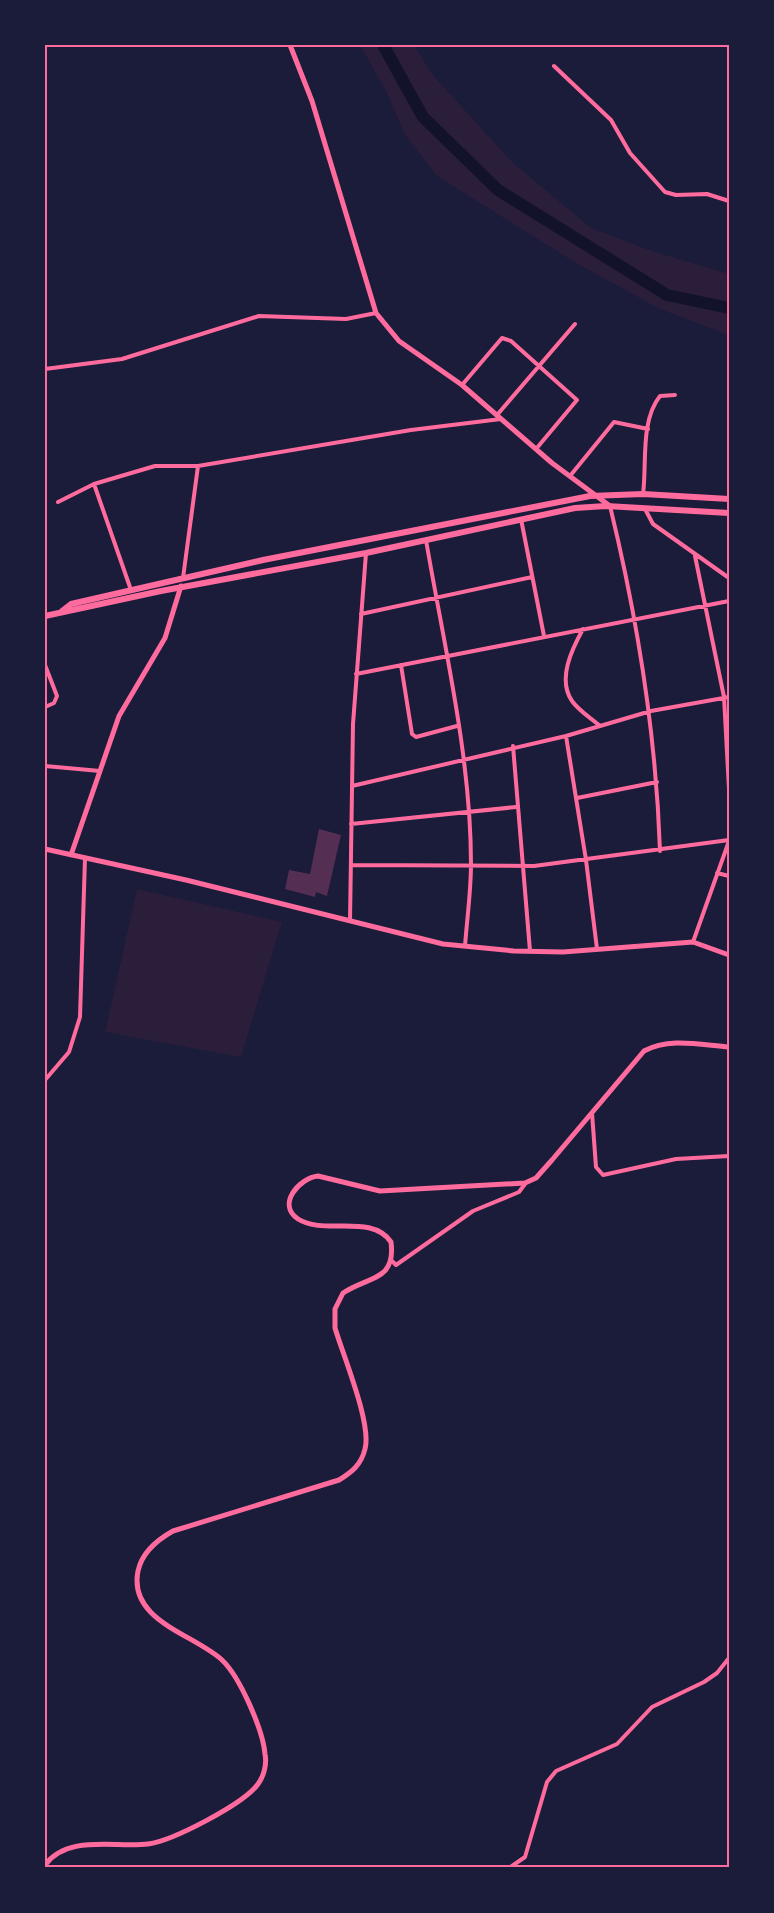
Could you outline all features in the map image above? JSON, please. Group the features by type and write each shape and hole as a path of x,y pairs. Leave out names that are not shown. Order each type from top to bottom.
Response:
{"main road":[{"path":"62,611 71,604 263,560 599,495 643,494 729,499"},
{"path":"45,616 366,553 575,508 610,506 729,513"}],"street":[{"path":"290,45 312,101 376,313 399,341 462,386 536,449 599,495 610,506 651,711 660,850"},
{"path":"554,66 611,120 630,153 665,192 676,195 707,194 729,201"},
{"path":"45,369 123,358 259,316 346,319 376,313"},
{"path":"58,502 94,484 155,466 198,466 500,417 575,324"},
{"path":"462,386 502,338 511,341 577,400 536,449"},
{"path":"643,494 648,429 656,401 660,396 675,395"},
{"path":"570,476 614,422 648,429"},
{"path":"71,855 119,716 165,638 183,579 198,466"},
{"path":"94,484 131,590"},
{"path":"645,508 653,524 729,578"},
{"path":"521,519 544,636"},
{"path":"426,539 447,655 468,812 471,865 465,947"},
{"path":"350,921 352,786 366,553"},
{"path":"695,556 727,697 729,789"},
{"path":"362,614 532,577"},
{"path":"357,674 729,601"},
{"path":"583,628 568,661 567,690 571,700 600,726"},
{"path":"45,665 57,696 54,703 45,707"},
{"path":"401,665 412,734 416,737 457,726"},
{"path":"352,786 513,746 566,736 651,711 727,697"},
{"path":"566,736 586,860 597,950"},
{"path":"513,746 516,807 530,952"},
{"path":"45,766 100,771"},
{"path":"577,798 657,782"},
{"path":"351,824 516,807"},
{"path":"351,865 521,866 586,860 729,840 693,942"},
{"path":"45,849 197,882 350,921 465,947 530,952 597,950 693,942 729,955"},
{"path":"45,1080 69,1052 80,1017 85,858"},
{"path":"717,873 729,876"},
{"path":"392,1261 396,1265 473,1211 519,1192 525,1183 543,1171 638,1057 650,1048 673,1042 729,1047"},
{"path":"592,1113 596,1167 603,1175 676,1159 729,1156"},
{"path":"45,1865 55,1855 73,1847 148,1844 173,1837 232,1805 260,1782 266,1760 263,1741 234,1675 216,1655 161,1621 148,1609 138,1591 139,1567 150,1548 173,1531 339,1480 359,1464 365,1450 366,1436 334,1316 336,1303 343,1293 382,1274 392,1261 391,1242 383,1233 358,1227 311,1226 295,1216 290,1202 297,1186 309,1177 318,1176 380,1191 525,1183"},
{"path":"509,1868 525,1857 547,1782 556,1771 617,1744 652,1707 704,1682 717,1673 729,1659"}],"shaded area":[{"path":"360,45 414,45 432,74 513,163 591,228 652,251 729,274 729,335 660,309 576,263 437,176 405,135 386,91"},
{"path":"137,889 282,922 241,1057 105,1032"}],"building":[{"path":"319,829 341,835 327,896 316,892 315,897 285,889 289,870 310,874"}],"waterway":[{"path":"383,45 423,117 498,190 667,295 729,308"}]}
